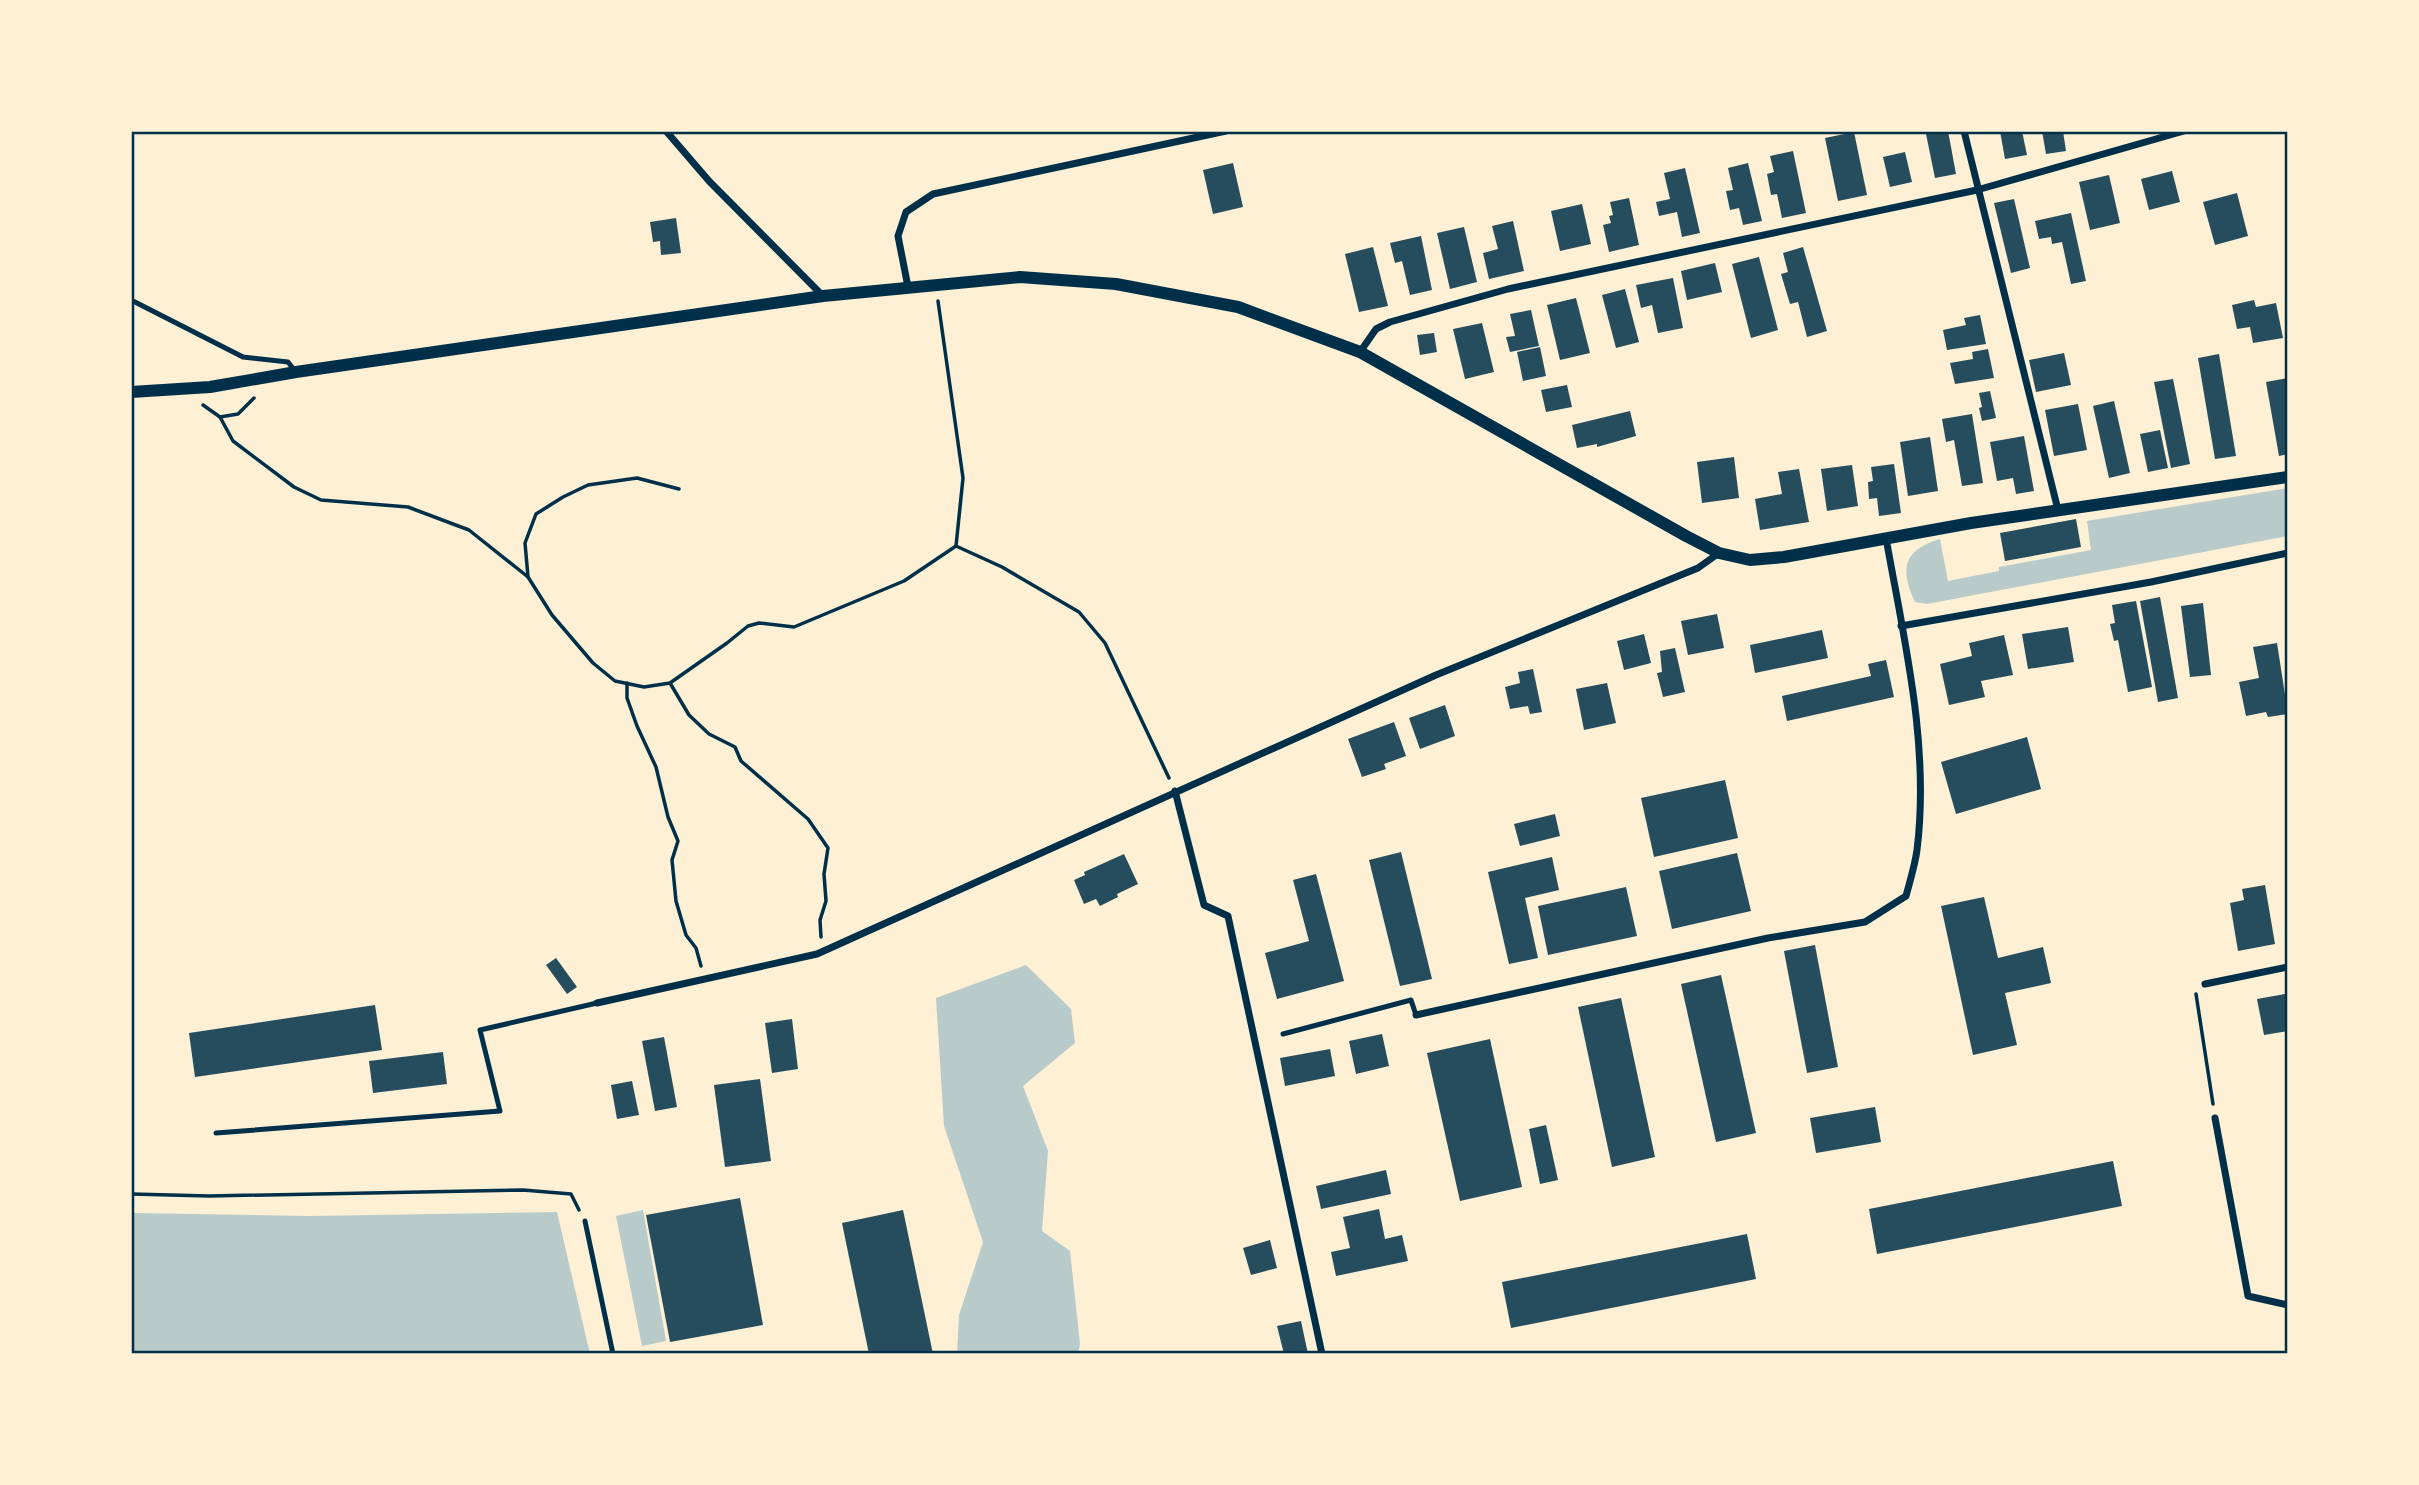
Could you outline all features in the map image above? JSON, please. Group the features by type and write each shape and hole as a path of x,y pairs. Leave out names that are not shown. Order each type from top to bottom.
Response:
{"street":[{"path":"666,131 709,181 822,296"},
{"path":"908,287 898,236 906,212 933,194 1226,131"},
{"path":"1964,131 2058,510"},
{"path":"1360,352 1376,329 1390,322 1508,289 1977,190 2184,131"},
{"path":"131,392 210,387 296,372 822,296 1020,277 1116,284 1238,307 1360,352 1719,554 1750,560 1784,557 2058,510 2288,477"},
{"path":"1416,1016 1768,938 1865,922 1906,896 1917,850 1918,725 1886,538"},
{"path":"1901,626 2151,582 2288,553"},
{"path":"597,1003 817,954 1436,675 1698,568 1719,554"},
{"path":"1175,791 1204,905 1227,916 1322,1354"},
{"path":"2205,984 2288,967"},
{"path":"2215,1118 2248,1296 2288,1305"}],"lane":[{"path":"131,300 243,357 288,362 296,372"},
{"path":"1283,1034 1411,1000 1416,1016"},
{"path":"216,1133 500,1111 480,1030 597,1003"},
{"path":"585,1221 613,1354"}],"path":[{"path":"936,285 963,478 956,546"},
{"path":"220,417 233,441 303,491 321,500 408,507 469,530 528,577 552,615 593,663 615,681 644,687 670,683 748,626 759,623 794,627 904,581 956,546"},
{"path":"528,577 525,543 536,513 564,496 588,485 637,478 679,489"},
{"path":"956,546 1002,567 1079,612 1105,643 1175,791"},
{"path":"670,683 689,715 709,734 735,747 741,761 808,819 828,848 824,874 826,901 820,920 821,940 828,949"},
{"path":"627,684 627,698 656,767 668,817 678,841 672,860 679,913 686,935 696,948 699,965 709,978"},
{"path":"2205,984 2195,989 2215,1118"},
{"path":"131,1194 209,1196 523,1189 571,1194 585,1221"}],"shaded area":[{"path":"2288,488 2288,536 1927,604 1915,602 1907,579 1906,570 1912,555 1928,543 1940,539 1948,581 1999,571 1999,567 2091,550 2087,521"},
{"path":"1026,965 1071,1009 1075,1043 1023,1086 1048,1151 1042,1231 1070,1251 1080,1344 1078,1354 957,1354 959,1315 983,1242 944,1126 936,998"},
{"path":"643,1210 666,1341 642,1346 616,1216"},
{"path":"557,1212 590,1354 131,1354 131,1213 311,1216"}],"building":[{"path":"1948,131 1956,174 1935,178 1926,134"},
{"path":"2000,131 2022,131 2027,155 2005,159"},
{"path":"2042,131 2063,131 2066,151 2046,154"},
{"path":"1854,132 1867,195 1838,201 1825,138"},
{"path":"1793,151 1806,213 1782,218 1777,194 1771,195 1767,174 1774,172 1770,156"},
{"path":"1905,152 1912,182 1890,187 1883,157"},
{"path":"1233,163 1243,207 1213,214 1203,170"},
{"path":"1748,163 1762,221 1743,225 1739,208 1730,210 1726,191 1733,190 1728,168"},
{"path":"1685,168 1700,233 1682,237 1677,212 1659,216 1656,202 1670,199 1664,173"},
{"path":"2172,171 2180,202 2149,210 2141,179"},
{"path":"2109,175 2120,223 2090,230 2079,182"},
{"path":"2237,193 2248,236 2215,245 2203,202"},
{"path":"1629,198 1639,245 1609,252 1603,225 1611,223 1609,216 1613,215 1610,202"},
{"path":"2014,199 2030,268 2011,273 1994,203"},
{"path":"1582,204 1591,244 1560,251 1551,211"},
{"path":"2071,213 2086,281 2071,284 2062,242 2052,244 2051,237 2039,239 2035,221"},
{"path":"676,218 681,253 661,255 660,241 653,242 650,222"},
{"path":"1513,221 1524,271 1489,279 1483,253 1498,249 1492,226"},
{"path":"1464,227 1477,282 1450,289 1437,233"},
{"path":"1421,236 1432,290 1410,295 1402,261 1395,263 1390,243"},
{"path":"1373,247 1388,306 1359,312 1345,254"},
{"path":"1803,247 1827,331 1807,337 1798,302 1790,304 1781,274 1788,272 1783,253"},
{"path":"1759,257 1778,330 1751,338 1732,264"},
{"path":"1715,263 1722,292 1687,300 1681,271"},
{"path":"1673,278 1683,328 1658,333 1652,305 1641,308 1636,285"},
{"path":"1625,289 1639,342 1616,348 1602,295"},
{"path":"1576,298 1590,353 1560,360 1547,305"},
{"path":"2254,300 2256,307 2276,303 2283,338 2253,343 2250,327 2237,329 2232,305"},
{"path":"1531,310 1539,346 1510,352 1506,337 1515,336 1510,314"},
{"path":"1980,315 1986,344 1947,350 1943,330 1966,325 1964,318"},
{"path":"1482,323 1494,372 1465,379 1453,329"},
{"path":"1434,333 1437,352 1420,355 1417,335"},
{"path":"1540,347 1546,376 1523,381 1517,352"},
{"path":"1988,349 1994,378 1955,384 1950,363 1973,359 1972,352"},
{"path":"2064,353 2071,385 2036,392 2029,360"},
{"path":"2219,354 2236,456 2215,459 2198,358"},
{"path":"2288,378 2288,454 2279,456 2266,382"},
{"path":"2173,379 2190,464 2171,468 2154,382"},
{"path":"1567,385 1572,407 1546,412 1541,390"},
{"path":"1990,391 1996,418 1982,421 1979,393"},
{"path":"2114,401 2130,473 2109,478 2093,406"},
{"path":"2078,404 2087,450 2054,456 2045,410"},
{"path":"1630,411 1636,436 1597,447 1597,444 1577,448 1572,425"},
{"path":"1972,414 1983,483 1962,486 1954,440 1946,442 1942,419"},
{"path":"2160,430 2168,468 2148,472 2140,434"},
{"path":"2024,436 2034,491 2016,494 2013,478 1997,481 1990,442"},
{"path":"1930,437 1938,491 1908,496 1900,442"},
{"path":"1734,457 1739,498 1702,503 1697,462"},
{"path":"1894,464 1901,513 1879,516 1877,498 1869,499 1868,482 1873,481 1871,467"},
{"path":"1852,465 1858,506 1827,511 1821,469"},
{"path":"1799,469 1809,522 1760,530 1755,499 1782,494 1778,472"},
{"path":"2076,519 2081,547 2005,561 2000,533"},
{"path":"2160,597 2178,698 2158,702 2140,601"},
{"path":"2136,601 2152,687 2128,692 2118,640 2114,641 2110,624 2115,623 2112,605"},
{"path":"2203,603 2211,675 2190,677 2181,606"},
{"path":"1717,614 1724,648 1688,655 1681,621"},
{"path":"2068,627 2074,662 2028,669 2022,634"},
{"path":"1822,630 1828,658 1755,673 1750,645"},
{"path":"1644,634 1651,663 1624,670 1617,641"},
{"path":"2004,635 2013,675 1981,681 1985,697 1949,705 1940,664 1972,656 1969,643"},
{"path":"2277,643 2288,714 2268,717 2266,712 2246,716 2239,682 2259,678 2253,647"},
{"path":"1675,648 1685,692 1663,697 1657,673 1662,672 1660,651"},
{"path":"1886,660 1894,697 1787,721 1782,696 1871,676 1868,664"},
{"path":"1533,669 1542,712 1530,714 1528,706 1510,709 1505,687 1520,683 1518,672"},
{"path":"1607,683 1616,723 1584,730 1576,689"},
{"path":"1445,705 1455,736 1420,749 1409,718"},
{"path":"1394,722 1406,756 1384,764 1386,769 1362,777 1348,739"},
{"path":"2027,737 2041,789 1956,814 1941,762"},
{"path":"1725,780 1738,838 1654,857 1641,798"},
{"path":"1555,814 1560,836 1520,846 1514,824"},
{"path":"1401,852 1432,979 1400,986 1369,860"},
{"path":"1737,853 1751,911 1672,929 1659,871"},
{"path":"1124,854 1138,884 1100,906 1096,899 1084,904 1074,880 1085,875 1084,872"},
{"path":"1552,857 1559,890 1525,898 1538,958 1509,964 1488,872"},
{"path":"1316,874 1344,981 1277,999 1265,953 1309,941 1293,880"},
{"path":"2265,885 2275,944 2238,951 2230,903 2244,900 2242,889"},
{"path":"1626,887 1637,936 1548,955 1538,906"},
{"path":"1984,897 1998,958 2043,947 2051,983 2005,993 2017,1045 1973,1055 1941,906"},
{"path":"1815,945 1838,1067 1807,1073 1784,951"},
{"path":"556,958 577,987 567,994 546,965"},
{"path":"1721,975 1756,1133 1716,1142 1681,984"},
{"path":"2285,994 2288,1031 2264,1035 2257,999"},
{"path":"1621,998 1655,1157 1612,1167 1578,1007"},
{"path":"375,1005 382,1050 195,1077 189,1033"},
{"path":"792,1019 798,1069 772,1073 765,1023"},
{"path":"1382,1034 1389,1066 1356,1074 1349,1041"},
{"path":"664,1037 677,1107 655,1111 642,1041"},
{"path":"1490,1039 1522,1187 1460,1201 1427,1053"},
{"path":"1330,1049 1335,1076 1285,1086 1280,1058"},
{"path":"443,1052 447,1084 373,1093 369,1061"},
{"path":"760,1079 771,1161 725,1167 714,1085"},
{"path":"632,1081 639,1115 617,1119 611,1085"},
{"path":"1875,1107 1881,1142 1816,1153 1810,1118"},
{"path":"1546,1125 1558,1180 1540,1184 1529,1129"},
{"path":"2113,1161 2122,1206 1877,1254 1869,1209"},
{"path":"1386,1170 1391,1194 1321,1209 1316,1186"},
{"path":"740,1198 763,1325 670,1342 646,1215"},
{"path":"1379,1209 1385,1239 1402,1235 1408,1261 1336,1276 1331,1252 1350,1248 1343,1217"},
{"path":"903,1210 933,1354 869,1354 842,1223"},
{"path":"1747,1234 1756,1279 1511,1328 1502,1282"},
{"path":"1270,1240 1277,1268 1251,1275 1243,1248"},
{"path":"1301,1321 1308,1354 1284,1354 1277,1326"}]}
